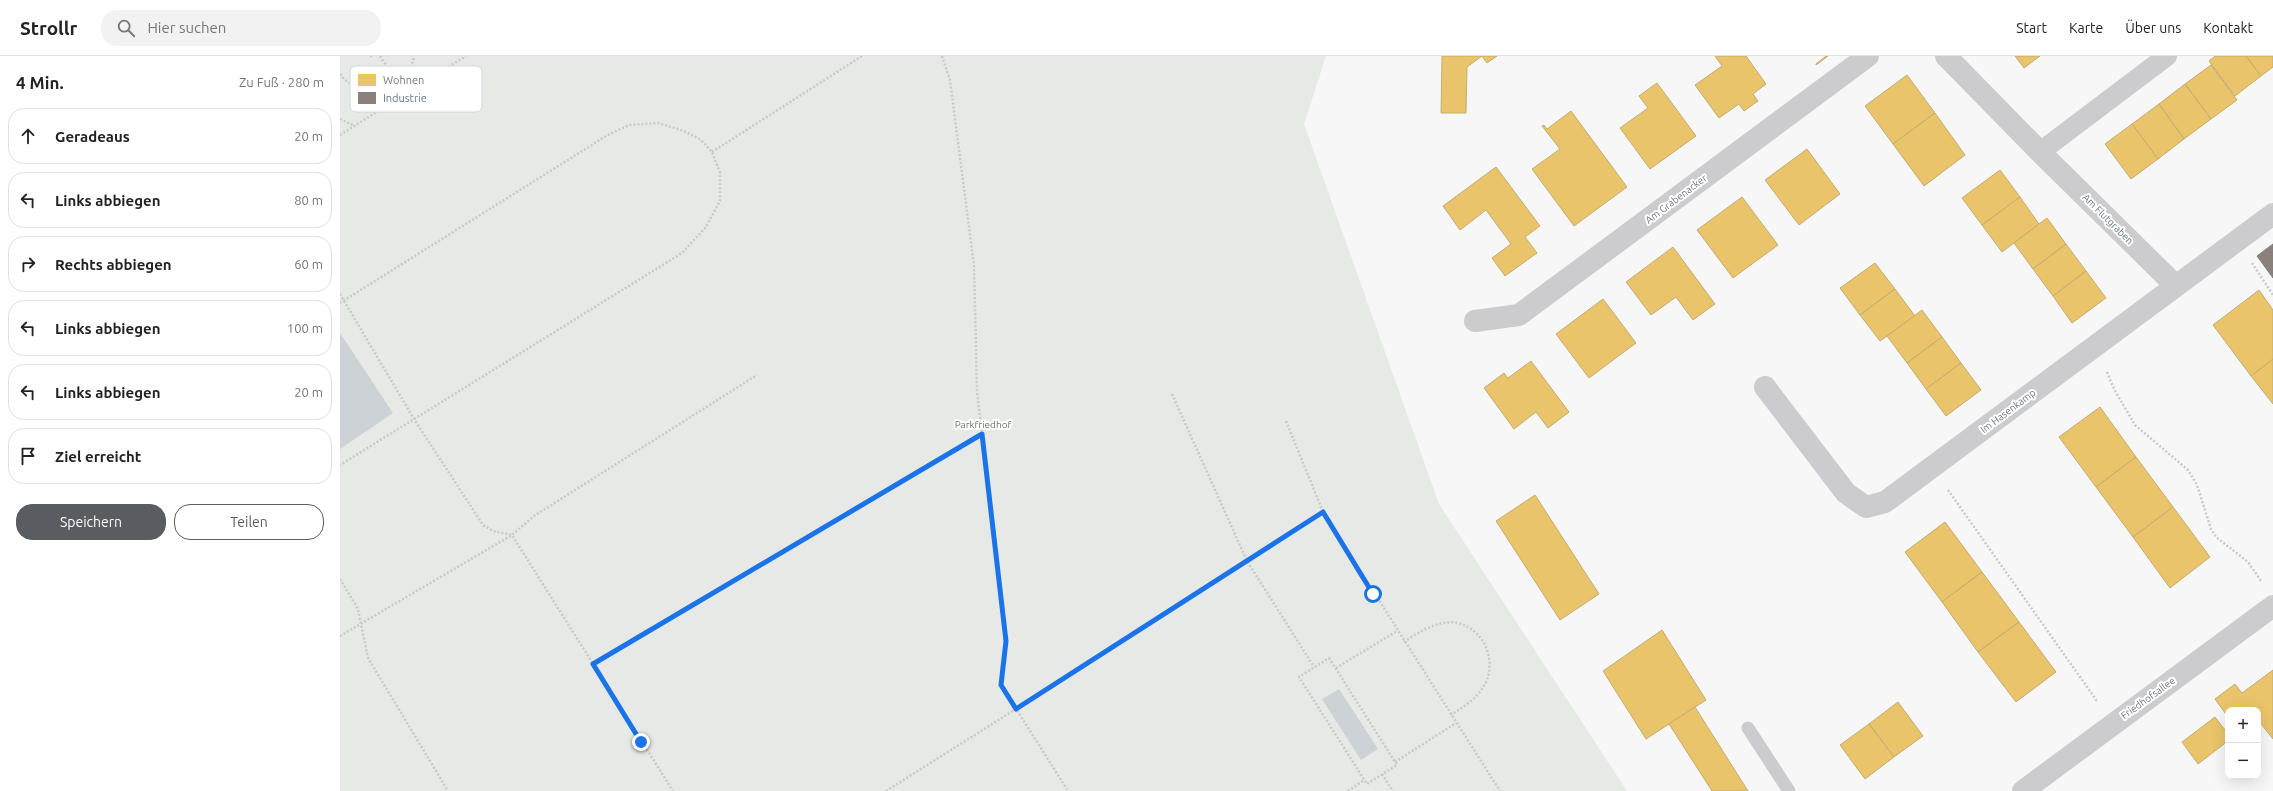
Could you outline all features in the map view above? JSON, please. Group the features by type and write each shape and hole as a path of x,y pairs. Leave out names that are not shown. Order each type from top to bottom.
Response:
{"street":[{"name":"Am Grabenacker","path":"1475,321 1519,315 1868,56"},
{"name":"Am Flutgraben","path":"1946,56 2040,152 2175,285"},
{"path":"2040,152 2167,56"},
{"name":"Im Hasenkamp","path":"1765,387 1846,493 1866,507 1886,502 2175,285 2273,214"},
{"name":"Friedhofsallee","path":"2023,791 2273,606"}],"lane":[{"path":"1748,728 1789,791"}],"path":[{"path":"380,56 386,66"},
{"path":"412,66 414,56"},
{"path":"451,66 466,56"},
{"path":"712,152 862,56"},
{"path":"942,56 950,80 974,266 977,391 1006,641 1001,685 1068,791"},
{"path":"340,74 344,80 350,82"},
{"path":"340,135 378,112"},
{"path":"340,119 355,126"},
{"path":"340,303 606,136 629,126 658,123 701,140 712,152 720,173 720,201 706,227 682,253 340,465"},
{"path":"2238,240 2273,295"},
{"path":"340,294 414,419 483,525 493,531 512,535 673,791"},
{"path":"2092,348 2106,367 2114,390 2135,425 2188,470 2197,485 2211,529 2216,537 2248,562 2265,586"},
{"path":"340,636 512,535 534,516 757,375"},
{"path":"1172,394 1247,561 1314,667"},
{"path":"1286,421 1323,512 1397,631 1500,791"},
{"path":"593,664 982,434"},
{"path":"1932,468 2113,724"},
{"path":"886,791 1323,512"},
{"path":"340,579 358,609 368,658 448,791"},
{"path":"1404,642 1422,630 1438,624 1458,623 1476,632 1487,646 1490,668 1485,685 1471,701 1451,716"},
{"path":"1336,668 1397,631"},
{"path":"1329,658 1397,765 1367,784 1299,677 1314,667 1329,658"},
{"path":"1395,762 1456,723"},
{"path":"1382,774 1393,791"},
{"path":"1348,791 1364,780"}],"green space":[{"name":"Parkfriedhof","path":"340,56 1326,56 1304,124 1439,504 1627,791 340,791"}],"shaded area":[{"path":"340,333 393,413 340,449"},
{"path":"1339,689 1378,749 1361,760 1322,699"}],"building: Wohnen":[{"path":"1442,56 1482,56 1467,67 1466,113 1441,113"},
{"path":"1482,56 1497,56 1487,63"},
{"path":"1715,56 1746,56 1766,84 1753,94 1758,101 1744,111 1739,104 1719,118 1695,85 1722,66"},
{"path":"1828,56 1816,65 1816,64"},
{"path":"2015,56 2040,56 2024,68"},
{"path":"2215,56 2246,56 2261,76 2235,96 2209,61"},
{"path":"2246,56 2273,56 2273,67 2261,76"},
{"path":"2211,65 2237,100 2211,119 2185,84"},
{"path":"1907,75 1935,113 1893,144 1865,106"},
{"path":"1657,83 1696,136 1650,169 1620,128 1648,108 1639,96"},
{"path":"2185,84 2211,119 2184,139 2159,104"},
{"path":"2159,104 2184,139 2158,159 2132,124"},
{"path":"1571,111 1627,187 1574,226 1532,169 1560,149 1542,126 1544,125 1547,129"},
{"path":"1935,113 1965,155 1924,186 1893,144"},
{"path":"2132,124 2158,159 2131,179 2105,144"},
{"path":"1807,149 1840,194 1799,225 1765,180"},
{"path":"1496,167 1540,226 1525,237 1537,253 1505,276 1492,258 1511,244 1486,210 1460,230 1443,206"},
{"path":"2000,170 2020,197 1982,225 1962,198"},
{"path":"1742,197 1778,245 1733,278 1697,230"},
{"path":"2020,197 2039,224 2002,252 1982,225"},
{"path":"2047,218 2066,244 2033,269 2014,243"},
{"path":"2066,244 2086,271 2053,296 2033,269"},
{"path":"1673,247 1715,304 1693,320 1676,297 1651,315 1626,282"},
{"path":"1875,263 1895,289 1860,315 1840,288"},
{"path":"2086,271 2106,298 2072,323 2053,296"},
{"path":"1895,289 1915,316 1880,341 1860,315"},
{"path":"2259,290 2273,310 2273,359 2251,376 2213,325"},
{"path":"1603,299 1636,343 1589,378 1556,334"},
{"path":"1922,310 1942,337 1907,363 1887,336"},
{"path":"1942,337 1961,363 1926,389 1907,363"},
{"path":"2273,359 2273,404 2251,376"},
{"path":"1531,361 1569,412 1548,428 1536,412 1514,429 1484,388 1504,373 1508,378"},
{"path":"1961,363 1981,390 1946,416 1926,389"},
{"path":"2100,407 2136,457 2096,487 2059,437"},
{"path":"2136,457 2173,507 2133,537 2096,487"},
{"path":"1535,495 1599,594 1560,620 1496,521"},
{"path":"2173,507 2210,557 2170,588 2133,537"},
{"path":"1945,522 1982,572 1942,602 1905,552"},
{"path":"1982,572 2019,622 1978,652 1942,602"},
{"path":"2019,622 2056,672 2016,702 1978,652"},
{"path":"1662,630 1706,700 1646,739 1603,671"},
{"path":"2273,670 2273,739 2261,724 2261,707 2225,707 2225,713 2215,699 2235,684 2242,693"},
{"path":"1898,702 1923,736 1894,757 1869,724"},
{"path":"1695,707 1748,791 1712,791 1669,724"},
{"path":"2215,717 2225,730 2225,743 2198,764 2182,742"},
{"path":"1869,724 1894,757 1865,779 1840,745"}],"building: Industrie":[{"path":"2273,244 2273,278 2257,256"}],"route":[{"path":"641,742 593,664 982,434 1006,641 1001,685 1016,709 1176,608 1323,512 1373,594"}]}
